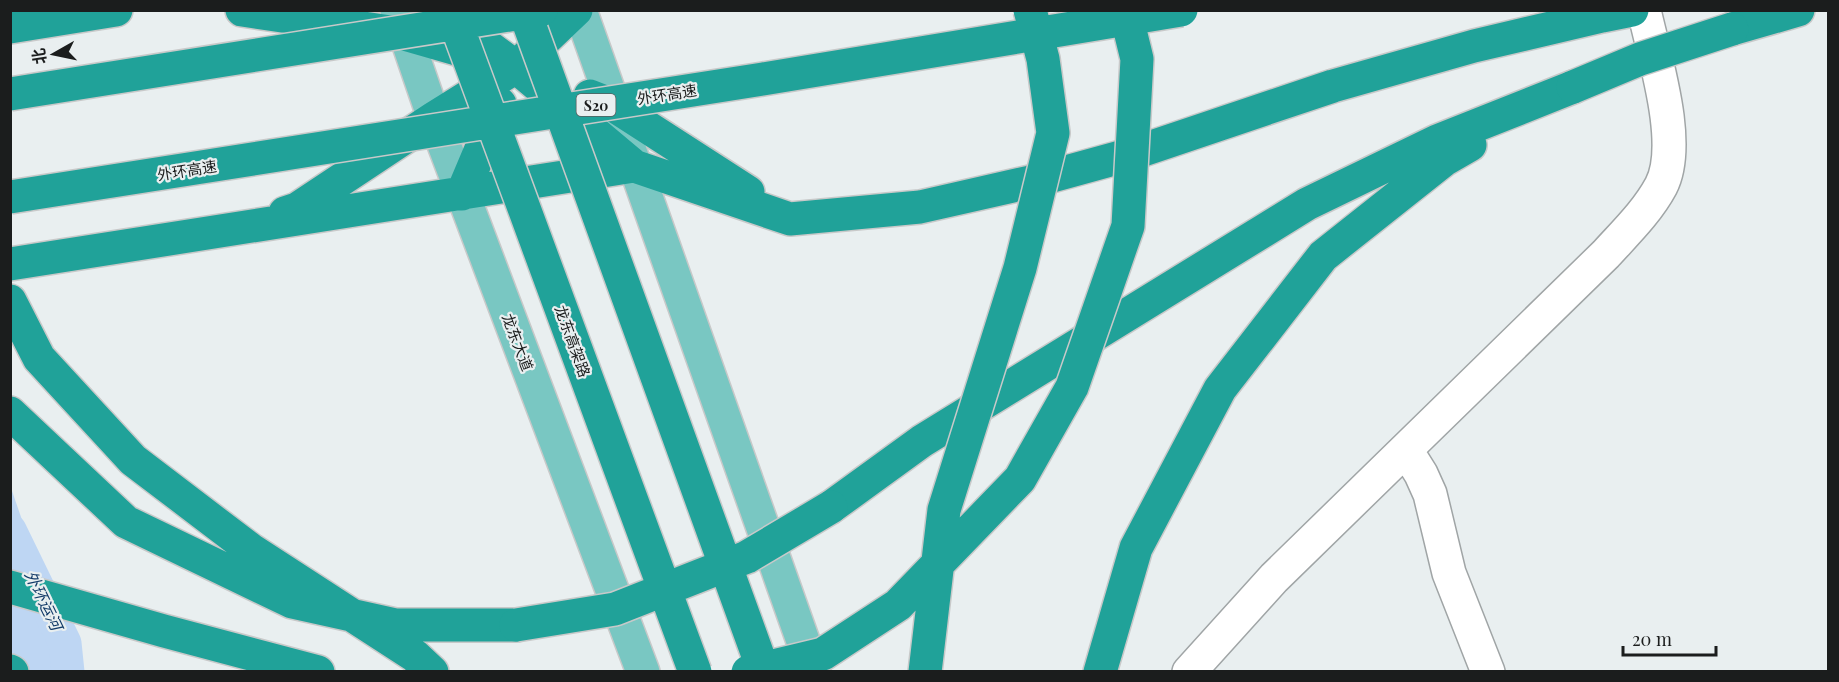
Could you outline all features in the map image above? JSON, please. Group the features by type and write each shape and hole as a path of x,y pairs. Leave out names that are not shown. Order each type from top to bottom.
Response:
{"highway":[{"path":"10,27 116,10"},
{"path":"242,10 400,22 613,105 790,219"},
{"path":"441,10 516,67 634,166 790,219 920,207 1030,182 1128,155 1334,87 1474,46 1632,10"},
{"name":"龙东高架路","path":"451,10 695,672"},
{"path":"524,10 765,672"},
{"path":"462,194 516,67 533,10"},
{"path":"10,94 542,10"},
{"path":"237,229 297,209 434,118 516,67 578,10"},
{"path":"925,672 944,510 1020,268 1053,133 1043,59 1030,10"},
{"path":"748,672 823,654 898,605 1020,479 1044,438 1072,387 1128,226 1137,59 1125,10"},
{"name":"外环高速","path":"10,197 763,79 1180,10"},
{"path":"10,413 126,522 292,602 396,625 516,625 615,609 747,557 831,507 922,441 1307,204 1437,141 1640,59 1798,10"},
{"path":"1100,672 1136,548 1220,389 1323,256 1444,160 1573,87"},
{"path":"10,264 634,166"},
{"path":"10,301 39,358 133,460 250,549 416,656 432,672"},
{"path":"10,587 164,632 318,672"}],"main road":[{"path":"578,10 814,672"},
{"name":"龙东大道","path":"400,22 462,194 643,672"}],"street":[{"path":"1189,672 1274,578 1606,254 1645,211 1662,184 1669,158 1670,130 1644,10"},
{"path":"1406,450 1430,494 1449,573 1488,672"}],"water":[{"path":"11,488 74,671 11,671"}],"waterway":[{"name":"外环运河","path":"10,530 65,643 68,672"}]}
